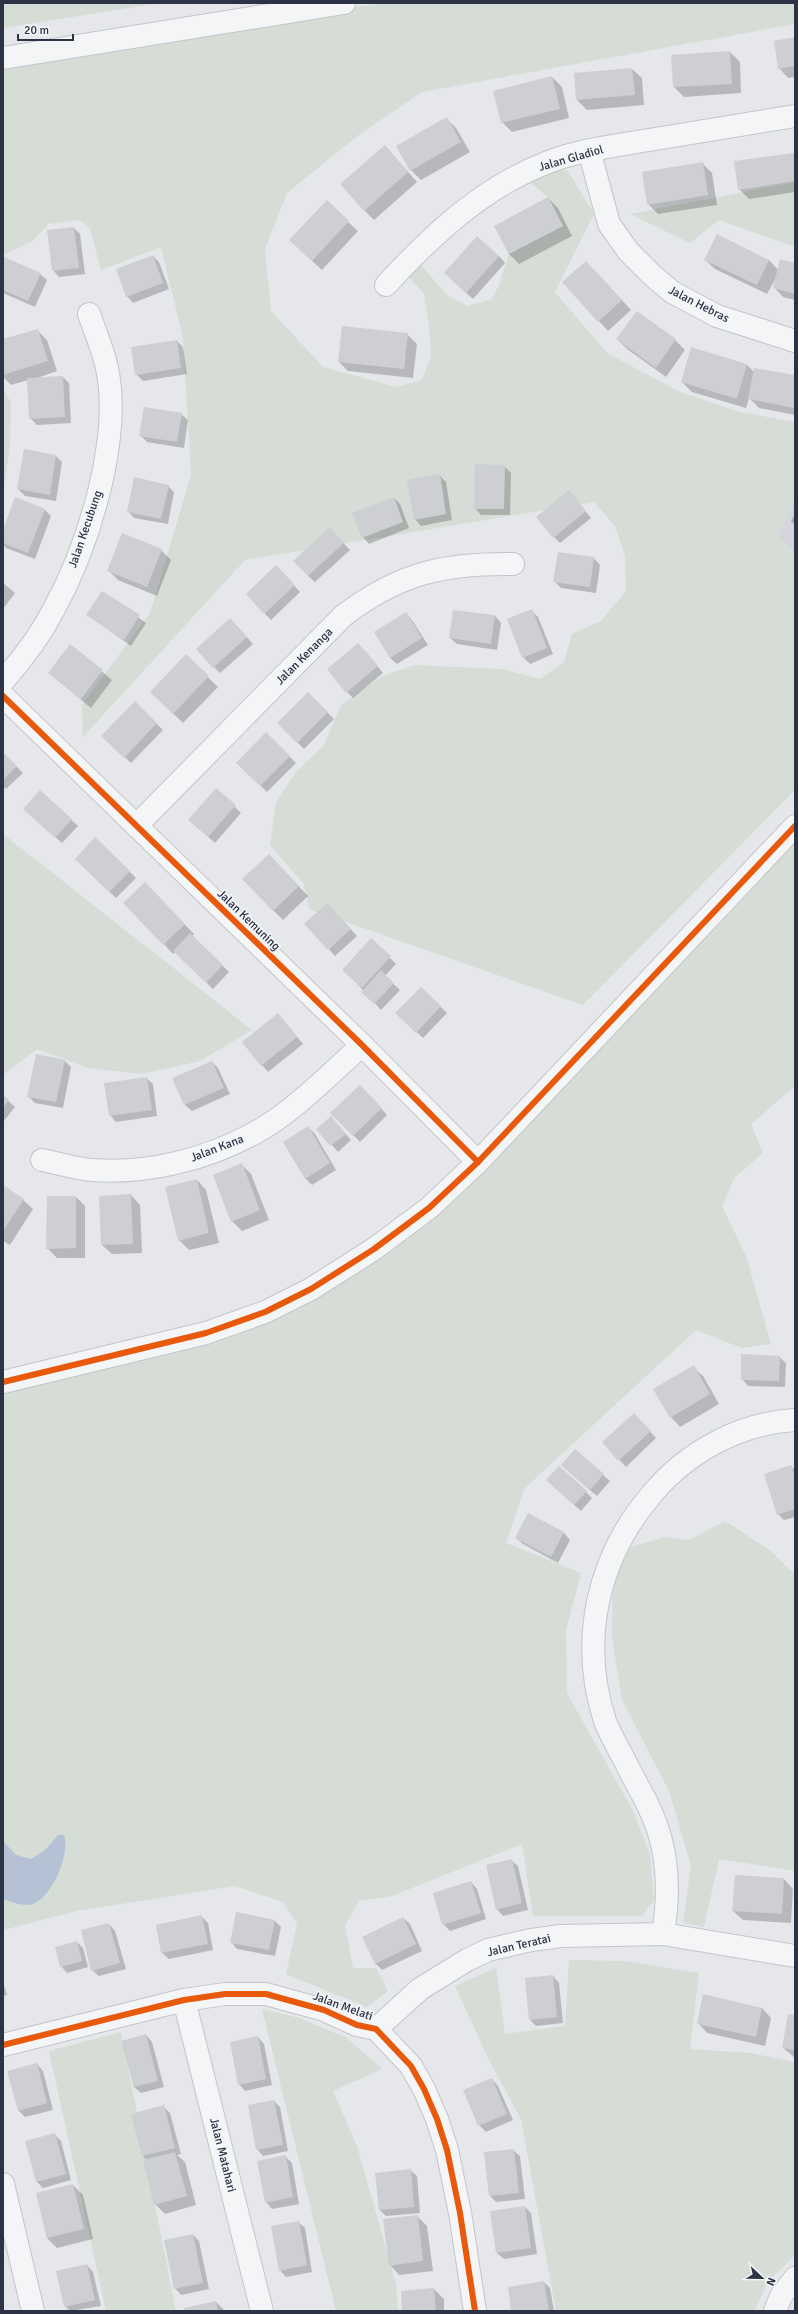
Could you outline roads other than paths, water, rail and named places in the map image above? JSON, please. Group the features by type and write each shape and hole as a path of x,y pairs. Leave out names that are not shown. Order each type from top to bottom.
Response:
{"street":[{"path":"3,58 344,3"},
{"name":"Jalan Gladiol","path":"386,285 415,254 453,218 504,183 546,163 589,150 795,116"},
{"name":"Jalan Hebras","path":"589,150 609,224 628,251 653,276 672,292 717,316 795,341"},
{"name":"Jalan Kecubung","path":"3,681 15,667 54,610 83,544 98,497 111,428 107,368 89,314"},
{"name":"Jalan Kenanga","path":"136,826 343,616 365,599 393,585 433,570 473,564 513,564"},
{"name":"Jalan Kemuning","path":"3,696 362,1046 478,1162"},
{"path":"3,1382 206,1333 265,1312 311,1289 374,1249 430,1208 478,1162 795,826"},
{"name":"Jalan Kana","path":"42,1160 92,1170 128,1170 172,1164 214,1152 252,1135 283,1113 362,1046"},
{"path":"663,1934 668,1906 667,1877 663,1846 652,1812 606,1722 596,1683 592,1640 598,1599 613,1553 639,1508 662,1482 694,1455 729,1437 757,1425 795,1420"},
{"name":"Jalan Teratai","path":"376,2029 420,1989 467,1960 488,1950 531,1940 561,1936 663,1934 795,1956"},
{"name":"Jalan Melati","path":"3,2045 184,2000 225,1994 266,1994 324,2010 357,2025 376,2029 411,2066 437,2119 447,2150 460,2213 475,2311"},
{"name":"Jalan Matahari","path":"184,2000 262,2311"},
{"path":"3,2184 33,2311"},
{"path":"775,2311 781,2296 795,2278"}],"water":[{"path":"58,1835 64,1835 65,1852 58,1874 47,1893 40,1900 29,1905 18,1904 3,1899 3,1841 16,1855 31,1859 45,1850"}]}
